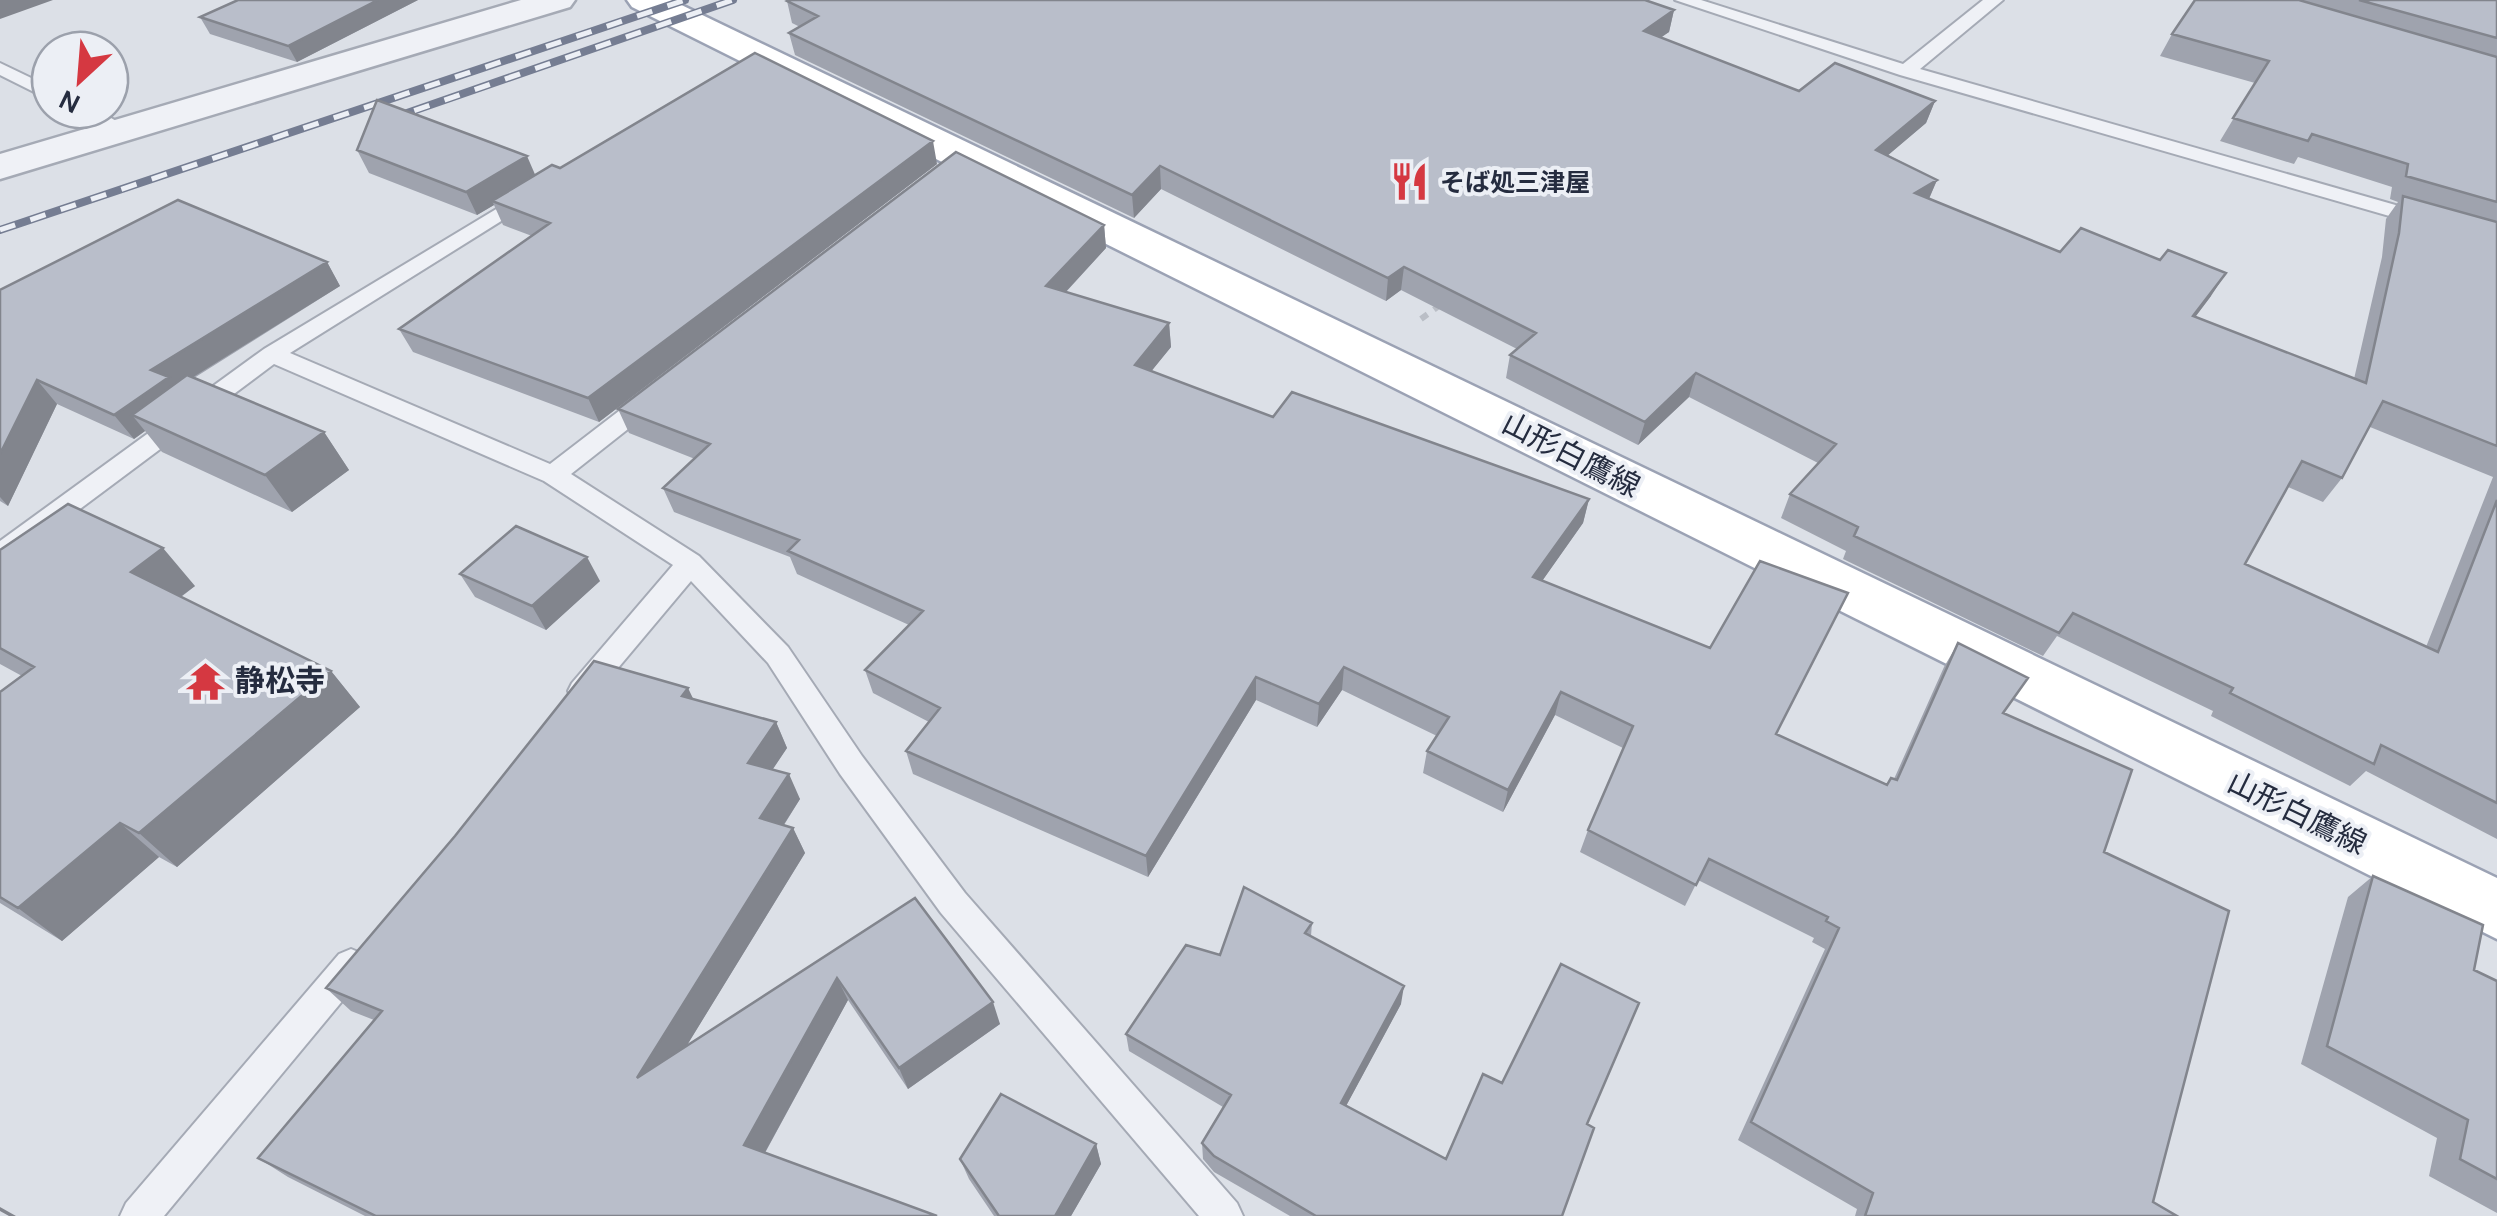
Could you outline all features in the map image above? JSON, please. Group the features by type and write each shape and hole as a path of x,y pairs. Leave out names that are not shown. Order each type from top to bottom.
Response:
{"main road":[{"name":"山形白鷹線","path":"644,0 746,61 955,164 1374,356 2497,910"}],"street":[{"path":"130,128 558,0"},
{"path":"0,168 122,130"}],"lane":[{"path":"1684,0 1906,71 2497,241"},
{"path":"1906,71 1994,0"},
{"path":"0,68 30,84"},
{"path":"0,554 272,354 555,179"},
{"path":"272,354 553,475 690,563 778,656 850,765 953,903 1224,1216"},
{"path":"553,475 679,378"},
{"path":"562,715 690,563"},
{"path":"140,1216 370,943"}],"path":[{"path":"1374,356 1450,297"}],"building":[{"path":"238,0 378,0 288,46 200,17"},
{"path":"789,0 1645,0 1674,10 1644,31 1799,91 1835,63 1935,101 1876,150 1937,180 1915,193 2060,252 2081,228 2160,260 2168,250 2226,273 2193,316 2366,383 2399,233 2403,196 2497,222 2497,446 2383,401 2342,478 2302,461 2245,564 2438,652 2497,500 2497,803 2381,745 2374,764 2230,693 2233,688 2073,613 2059,633 1854,536 1858,527 1790,494 1836,444 1696,373 1645,422 1510,355 1536,333 1404,267 1388,278 1160,166 1132,195 789,33 818,16"},
{"path":"2195,0 2299,0 2497,57 2497,202 2406,176 2408,164 2312,134 2308,141 2233,118 2269,61 2172,34"},
{"path":"2359,0 2497,0 2497,38"},
{"path":"755,53 933,141 588,398 399,329 550,223 492,201 552,165 560,168"},
{"path":"377,100 527,156 466,192 357,150"},
{"path":"956,152 1104,225 1046,286 1169,323 1135,365 1273,417 1292,392 1589,499 1533,577 1710,648 1760,561 1848,593 1776,734 1887,785 1891,778 1897,780 1958,643 2028,678 2003,713 2132,770 2104,852 2229,911 2153,1202 2177,1216 1865,1216 1873,1193 1751,1122 1839,928 1826,921 1828,917 1709,859 1696,885 1588,830 1633,726 1561,692 1508,790 1427,751 1449,717 1344,667 1319,704 1256,677 1146,856 906,751 940,708 865,670 923,611 788,551 799,540 663,488 710,444 618,409"},
{"path":"178,200 327,262 151,370 169,377 114,415 37,380 0,454 0,290"},
{"path":"187,375 324,432 265,475 132,415"},
{"name":"静松寺","path":"68,504 163,548 131,572 331,671 139,833 120,823 18,908 0,897 0,692 34,667 0,648 0,550"},
{"path":"516,526 587,557 532,606 460,574"},
{"path":"594,661 688,688 682,696 776,722 748,763 789,774 760,818 793,828 637,1078 915,898 993,1002 899,1068 837,978 744,1145 937,1216 376,1216 258,1158 382,1011 326,988 455,836"},
{"path":"2373,876 2483,925 2474,970 2497,981 2497,1179 2460,1159 2468,1120 2327,1046"},
{"path":"1244,887 1312,923 1305,933 1404,986 1341,1103 1446,1159 1483,1074 1502,1083 1561,964 1639,1003 1587,1124 1594,1128 1562,1216 1316,1216 1214,1156 1202,1143 1231,1095 1126,1034 1186,945 1220,955"},
{"path":"1001,1094 1096,1144 1055,1216 999,1216 960,1159"}],"railway":[{"path":"0,230 685,0"},
{"path":"384,121 733,0"}],"place":[{"name":"そば処三津屋","path":"1410,182"},
{"name":"静松寺","path":"205,681"}]}
